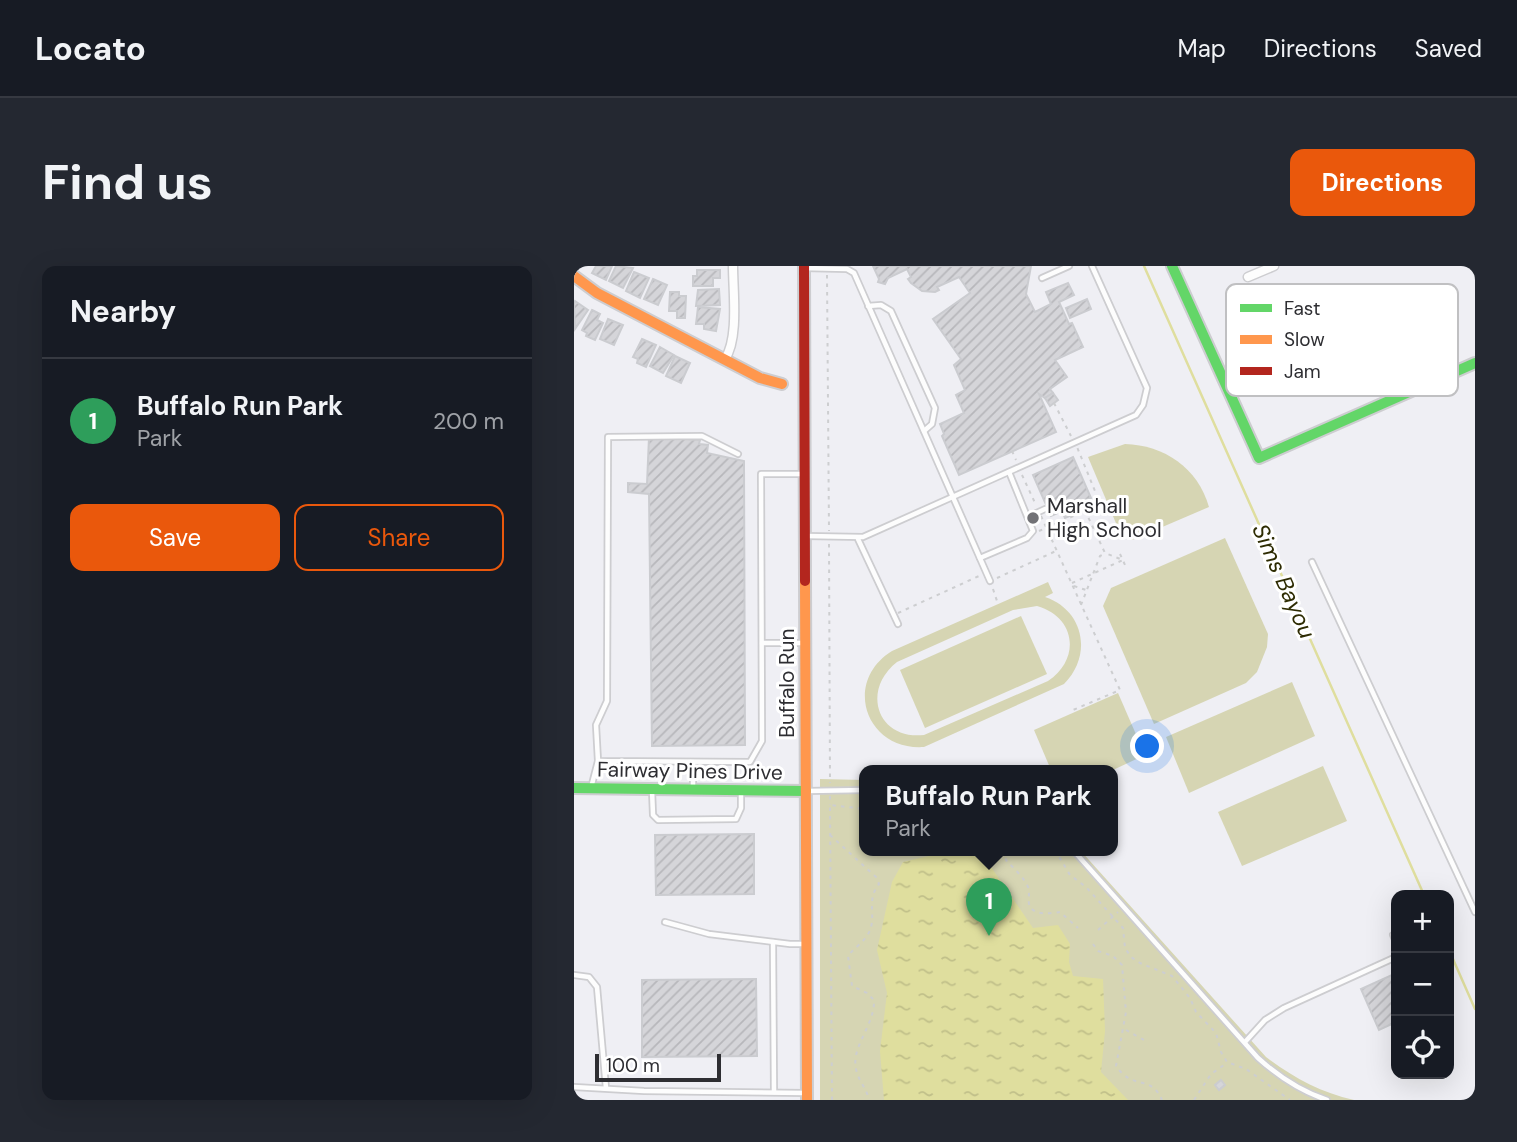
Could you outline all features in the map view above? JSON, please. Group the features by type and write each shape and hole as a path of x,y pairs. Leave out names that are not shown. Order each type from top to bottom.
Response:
{"street":[{"path":"725,359 731,350 733,266"},
{"path":"1171,266 1226,386"},
{"path":"1248,277 1274,266"},
{"name":"Buffalo Run","path":"804,267 807,1096"},
{"path":"574,276 597,293 760,379 782,384"},
{"path":"1458,370 1475,363"},
{"path":"1231,396 1259,458 1400,396"},
{"name":"Fairway Pines Drive","path":"574,788 806,791"}],"lane":[{"path":"1042,278 1069,266"},
{"path":"806,536 858,539 1136,415 1147,394 1145,382 1092,266"},
{"path":"804,267 851,270 990,581"},
{"path":"869,306 881,305 891,311 934,408 932,424 924,431"},
{"path":"591,789 598,761 596,725 607,701 608,437 702,436 738,454"},
{"path":"980,558 1027,538 1033,531 1009,472"},
{"path":"598,761 750,762 762,741 761,474 806,474"},
{"path":"1028,517 1045,509"},
{"path":"858,539 898,624"},
{"path":"1312,562 1475,912"},
{"path":"762,643 806,643"},
{"path":"693,762 693,790"},
{"path":"652,789 653,815 658,820 736,819 741,808 741,790"},
{"path":"806,791 859,790"},
{"path":"1078,856 1272,1070 1301,1090 1327,1100"},
{"path":"665,922 709,933 806,944"},
{"path":"773,942 774,1093"},
{"path":"1245,1042 1265,1020 1284,1008 1391,959"},
{"path":"574,975 589,977 597,987 606,1088"},
{"path":"574,1087 807,1096"}],"path":[{"path":"1033,531 1037,532 1092,508 1097,495 1054,403"},
{"path":"1012,452 1120,690 1073,710 1074,712"},
{"path":"1082,504 1105,553 1123,560"},
{"path":"998,604 990,581 1057,551"},
{"path":"1081,605 1100,555 1105,553"},
{"path":"1120,554 1125,565"},
{"path":"1072,584 1123,560"},
{"path":"894,615 986,573"},
{"path":"1072,584 1087,591"},
{"path":"832,1100 830,806 859,809"},
{"path":"830,835 876,877 879,884 872,892 872,917 868,934 848,956 852,986 867,993 874,1000 874,1013 856,1053 856,1069 869,1100"},
{"path":"1006,856 1006,860 1026,883 1029,903 1033,909 1044,914 1060,912 1078,928"},
{"path":"1059,856 1070,875 1086,887 1124,928 1125,948 1131,957 1172,976 1191,998 1196,1012 1216,1033 1227,1062 1246,1069 1290,1100"},
{"path":"1098,930 1124,907"},
{"path":"1093,944 1098,951 1114,956 1122,965 1125,984 1124,1029 1115,1058 1116,1066 1135,1083 1149,1084 1162,1100"},
{"path":"1124,1029 1144,1040"},
{"path":"1194,1100 1211,1074 1227,1062"},
{"path":"1262,1081 1272,1070"}],"green space":[{"path":"1125,444 1153,449 1178,461 1197,481 1209,507 1132,540 1121,535 1088,457"},
{"path":"1225,538 1268,634 1267,647 1257,672 1246,683 1154,724 1103,606 1111,588"},
{"path":"1048,582 1053,593 1045,597 1058,603 1076,623 1081,647 1079,660 1064,684 924,747 904,745 888,738 875,727 868,712 865,696 868,680 877,664 892,651","holes":["1037,606 1060,619 1066,629 1069,651 1066,662 1048,681 924,735 895,730 885,721 879,711 879,686 886,673 897,662 1013,610"]},
{"path":"1021,616 1047,674 925,728 900,670"},
{"path":"1292,682 1315,736 1189,793 1166,737"},
{"path":"1118,693 1145,755 1118,768 1118,765 1049,765 1034,730"},
{"path":"1323,766 1347,821 1242,866 1218,812"},
{"path":"820,779 859,780 859,856 1085,856 1266,1057 1308,1083 1354,1100 820,1100"}],"water":[{"path":"928,856 989,856 991,867 1033,928 1058,925 1070,944 1069,962 1073,976 1103,979 1105,1031 1101,1072 1128,1100 884,1100 880,1051 887,993 877,950 892,882 903,862"}],"building":[{"path":"596,266 612,266 606,280 592,273"},
{"path":"616,266 633,268 623,288 609,281"},
{"path":"873,266 1031,266 1026,294 1035,312 1051,304 1046,292 1068,283 1074,295 1059,302 1083,347 1055,360 1067,377 1050,389 1053,393 1045,398 1039,394 1056,432 959,475 942,436 944,434 940,424 964,413 956,395 965,390 954,365 961,359 933,319 970,293 959,277 937,287 939,290 935,292 922,291 908,279 911,277 907,269 888,278 885,284 878,282"},
{"path":"697,270 720,270 720,278 713,278 713,286 693,286 693,276 697,276"},
{"path":"634,272 649,278 640,298 626,291"},
{"path":"653,279 667,285 658,305 644,299"},
{"path":"719,289 720,305 696,306 698,290"},
{"path":"670,292 679,292 679,296 686,296 685,318 677,318 677,311 669,311"},
{"path":"1087,299 1091,309 1070,318 1066,308"},
{"path":"575,301 588,310 575,329 574,303"},
{"path":"698,307 720,309 716,331 704,329 704,324 696,324"},
{"path":"592,310 600,314 597,320 603,323 595,340 586,336 587,333 582,330"},
{"path":"608,319 623,325 614,345 600,339"},
{"path":"642,339 656,345 646,367 637,363 638,359 633,357"},
{"path":"660,347 674,355 663,373 650,366"},
{"path":"675,356 690,363 681,383 666,376"},
{"path":"1053,393 1058,400 1050,406 1045,398"},
{"path":"649,437 700,440 699,444 708,445 707,453 744,461 745,745 652,746 649,494 628,492 628,483 647,484"},
{"path":"1073,457 1091,498 1079,503 1082,511 1065,518 1062,511 1051,516 1033,475"},
{"path":"754,834 754,894 656,895 655,835"},
{"path":"1391,975 1391,1024 1379,1030 1361,989"},
{"path":"756,979 757,1056 642,1057 642,980"},
{"path":"1221,1080 1225,1085 1219,1090 1215,1085"}],"waterway":[{"name":"Sims Bayou","path":"1144,266 1422,890"},
{"name":"Sims Bayou","path":"1450,953 1475,1009"}],"traffic: fast":[{"path":"1172,266 1226,385"},
{"path":"1458,370 1475,363"},
{"path":"1231,396 1259,458 1400,396"},
{"path":"574,788 806,791"}],"traffic: slow":[{"path":"574,276 597,293 760,378 782,384"},
{"path":"805,581 807,1100"}],"traffic: jam":[{"path":"804,266 805,581"}],"place":[{"name":"Marshall High School","path":"1033,518"},
{"name":"Buffalo Run Park","path":"989,936"}]}
